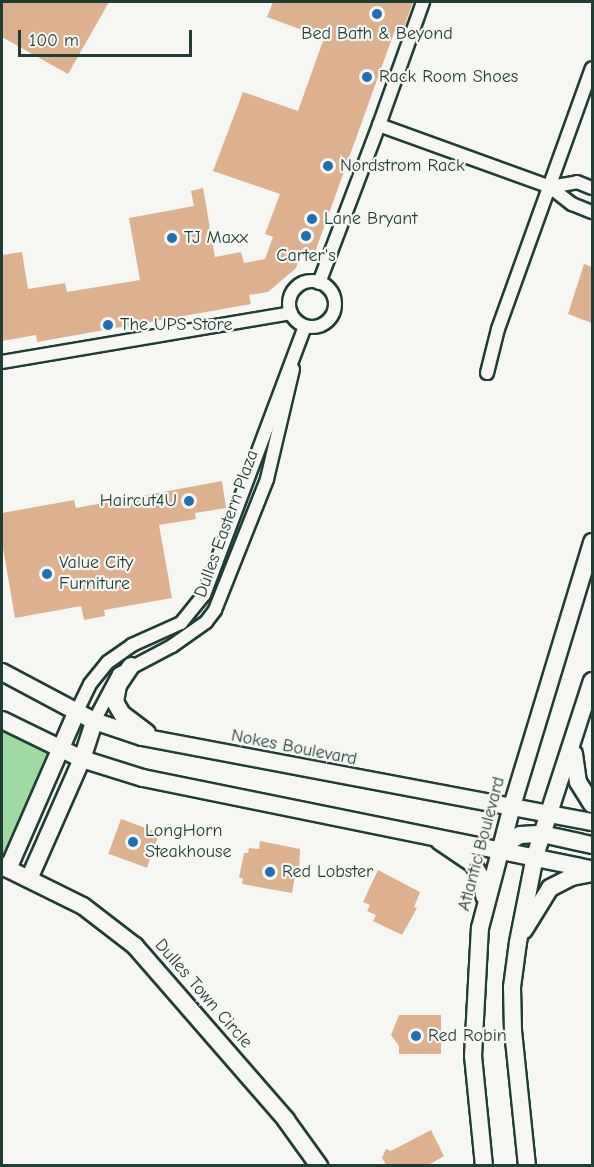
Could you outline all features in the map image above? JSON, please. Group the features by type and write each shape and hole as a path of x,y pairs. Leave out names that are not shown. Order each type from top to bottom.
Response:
{"main road":[{"name":"Atlantic Boulevard","path":"484,1166 473,1028 484,903 592,542"},
{"path":"131,666 118,685 118,709 160,741"},
{"name":"Nokes Boulevard","path":"2,672 94,722 160,741 592,822"},
{"path":"528,1166 513,1031 512,987 518,942 535,856 592,681"},
{"name":"Dulles Town Circle","path":"76,713 61,750 5,867 82,906 148,959 286,1120 319,1166"},
{"path":"2,720 82,759 169,784 500,847 592,871"},
{"path":"29,879 82,759 94,722"},
{"path":"576,735 574,772 592,804"},
{"path":"422,833 473,864 482,879 484,903"},
{"path":"500,847 512,838 542,834 592,845"},
{"path":"518,942 550,888 572,877 592,871"}],"street":[{"path":"320,283 423,2"},
{"path":"487,373 592,68"},
{"path":"379,125 550,187 572,204 592,212"},
{"path":"550,187 577,182 592,188"},
{"path":"320,283 331,291 335,309 324,324 305,326 291,313 292,295 297,287 320,283"},
{"path":"2,362 291,313"},
{"name":"Dulles Eastern Plaza","path":"94,722 113,683 131,666 172,646 206,622 215,610 267,479 295,356 305,326"},
{"name":"Dulles Eastern Plaza","path":"76,713 90,684 108,662 132,645 181,623 204,595 282,380 295,356"}],"green space":[{"path":"2,720 61,750 2,866"}],"building":[{"path":"2,2 109,2 68,74 2,37"},
{"path":"273,2 413,2 402,33 395,30 315,252 303,248 296,268 268,292 249,295 251,304 37,342 36,335 2,341 2,255 22,252 28,289 65,283 67,292 140,280 129,218 194,206 191,191 203,188 215,257 241,252 244,263 265,259 273,237 265,234 280,194 213,171 243,92 298,111 324,38 267,17"},
{"path":"584,264 592,267 592,323 568,314"},
{"path":"222,481 226,508 195,513 196,519 159,525 172,598 104,610 105,616 84,620 81,606 15,618 2,542 2,513 74,500 76,508"},
{"name":"LongHorn Steakhouse","path":"121,819 160,833 147,868 108,854"},
{"name":"Red Lobster","path":"260,841 300,849 299,877 295,876 292,893 242,884 243,878 239,878 244,853 248,853 249,848 259,849"},
{"path":"378,870 420,892 414,907 417,908 402,935 373,921 376,915 367,911 370,905 363,902"},
{"name":"Red Robin","path":"399,1015 441,1015 441,1054 399,1054 399,1046 391,1035"},
{"path":"431,1130 444,1156 427,1166 387,1166 382,1158 386,1149 391,1151"}],"place":[{"name":"Bed Bath & Beyond","path":"377,14"},
{"name":"Rack Room Shoes","path":"367,77"},
{"name":"Nordstrom Rack","path":"328,166"},
{"name":"Lane Bryant","path":"312,219"},
{"name":"Carter's","path":"306,236"},
{"name":"TJ Maxx","path":"172,238"},
{"name":"The UPS Store","path":"108,325"},
{"name":"Haircut4U","path":"189,501"},
{"name":"Value City Furniture","path":"47,574"},
{"name":"LongHorn Steakhouse","path":"133,842"},
{"name":"Red Lobster","path":"270,872"},
{"name":"Red Robin","path":"416,1036"}]}
